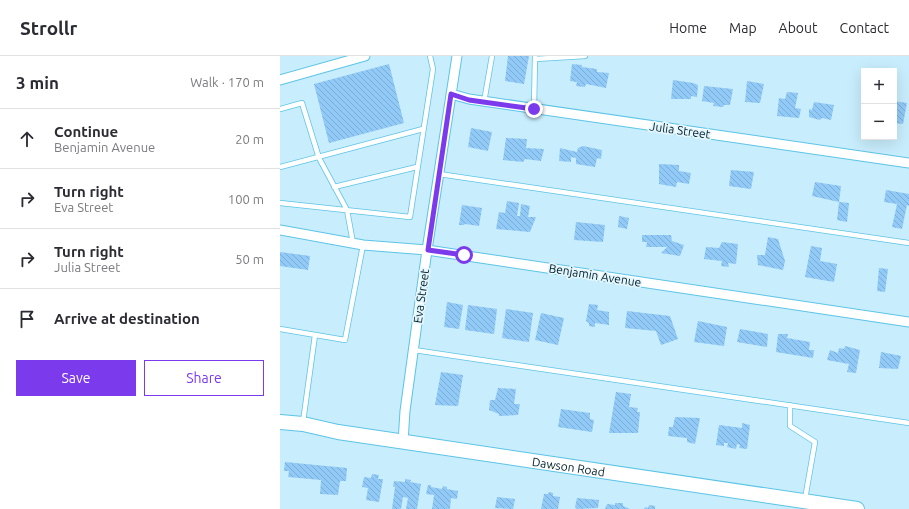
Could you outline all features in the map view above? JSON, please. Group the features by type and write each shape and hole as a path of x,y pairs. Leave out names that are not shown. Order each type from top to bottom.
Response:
{"main road":[{"name":"Dawson Road","path":"280,422 303,424 338,432 403,442 857,509"}],"street":[{"path":"280,80 344,59 365,56"},
{"name":"Eva Street","path":"403,442 405,411 457,56"},
{"name":"Julia Street","path":"451,94 484,102 909,163"},
{"name":"Benjamin Avenue","path":"280,230 363,245 428,250 909,322"}],"lane":[{"path":"280,203 410,217 433,69 430,56"},
{"path":"484,102 492,56"},
{"path":"534,109 535,58 585,56"},
{"path":"280,109 302,103 319,158 347,210 353,243"},
{"path":"280,167 319,158 423,129"},
{"path":"334,187 418,167"},
{"path":"439,174 909,243"},
{"path":"280,328 345,340 363,245"},
{"path":"303,424 315,334"},
{"path":"414,350 909,423"},
{"path":"790,405 790,426 815,442 804,501"}],"building":[{"path":"508,56 529,56 524,84 505,81"},
{"path":"389,64 404,123 329,143 314,84"},
{"path":"572,64 597,69 597,72 609,73 606,88 586,84 585,87 576,86 577,82 570,81"},
{"path":"673,80 698,85 697,97 691,96 691,99 671,99"},
{"path":"747,81 764,84 760,103 745,102"},
{"path":"704,86 733,89 730,105 724,105 723,107 713,106 714,103 702,101"},
{"path":"787,92 798,93 795,108 801,109 799,118 777,116 779,98 785,99"},
{"path":"897,101 907,103 903,124 897,123"},
{"path":"814,102 834,105 831,120 822,118 820,120 809,117 809,109 812,110"},
{"path":"471,128 492,132 488,151 468,147"},
{"path":"506,138 527,139 526,148 544,149 541,161 525,159 523,162 503,160"},
{"path":"583,146 602,150 601,159 597,158 595,167 576,164 576,158 571,157 571,162 559,161 560,148 577,152 578,148"},
{"path":"659,164 679,165 679,171 691,173 689,184 677,182 676,187 659,184"},
{"path":"731,170 754,172 751,189 729,186"},
{"path":"815,182 841,186 839,202 812,196"},
{"path":"886,190 909,194 909,206 907,205 902,229 892,227 897,204 884,202"},
{"path":"507,201 519,203 517,216 520,216 521,204 530,206 528,217 536,217 530,232 496,229 499,212 505,213"},
{"path":"839,202 849,203 847,222 837,220"},
{"path":"462,205 482,208 479,226 465,224 459,225"},
{"path":"619,216 629,218 627,229 618,227"},
{"path":"576,222 605,225 603,242 574,240"},
{"path":"642,235 671,235 672,241 684,245 680,256 661,253 667,247 646,247 647,242 642,242"},
{"path":"768,237 778,239 785,261 783,270 758,265 757,255 765,255"},
{"path":"722,242 738,244 736,264 728,263 729,267 721,266 722,261 704,259 706,247 719,248"},
{"path":"811,246 822,248 820,261 837,264 834,282 805,277"},
{"path":"280,252 310,256 308,270 280,266"},
{"path":"879,268 888,269 885,292 877,291"},
{"path":"447,302 463,305 459,329 444,327"},
{"path":"589,304 598,305 597,310 609,312 609,325 595,323 595,327 589,326 589,323 586,321"},
{"path":"468,305 497,309 494,334 465,330"},
{"path":"506,309 533,313 529,342 502,338"},
{"path":"627,311 670,316 678,339 661,345 656,331 625,328"},
{"path":"541,313 564,318 558,345 535,340"},
{"path":"698,321 727,327 724,346 694,342"},
{"path":"740,329 768,334 767,347 737,342"},
{"path":"778,334 788,334 787,338 810,342 809,350 814,350 813,358 776,352"},
{"path":"845,346 860,350 856,373 847,372 849,364 827,360 830,350 838,353 839,348 844,349"},
{"path":"881,352 901,356 898,369 879,368"},
{"path":"441,372 463,375 458,406 435,405"},
{"path":"498,388 516,389 514,404 520,404 518,415 499,416 499,414 489,410 490,400 495,400"},
{"path":"616,392 631,394 629,407 638,408 637,412 640,412 638,433 609,433"},
{"path":"561,409 590,413 590,419 594,420 592,432 558,427"},
{"path":"675,417 700,418 695,444 687,442 687,438 668,436 669,427 673,427"},
{"path":"742,423 750,425 747,449 739,448 740,445 737,444 736,449 727,447 728,443 724,443 724,446 716,445 719,425 742,428"},
{"path":"285,462 347,468 346,481 340,481 338,495 320,494 321,480 288,477 289,471 284,471"},
{"path":"372,474 379,475 378,479 383,479 379,502 366,500 368,488 362,487 364,477 371,478"},
{"path":"405,479 411,480 410,482 421,484 417,509 406,509 408,498 403,497 401,509 392,509 395,487 393,487 394,481 405,482"},
{"path":"428,485 442,489 443,486 447,487 447,489 458,491 457,499 451,498 450,509 432,509 434,495 426,494"},
{"path":"549,492 553,493 553,496 560,497 558,509 541,509 544,494 548,494"},
{"path":"497,497 515,499 513,509 495,508"},
{"path":"577,498 599,500 598,508 577,509 575,507"},
{"path":"615,503 623,503 623,506 630,509 605,509 607,504 615,505"},
{"path":"649,505 655,506 655,509 644,509 645,507 648,508"}],"route":[{"path":"464,255 428,250 451,94 469,100 534,109"}]}
